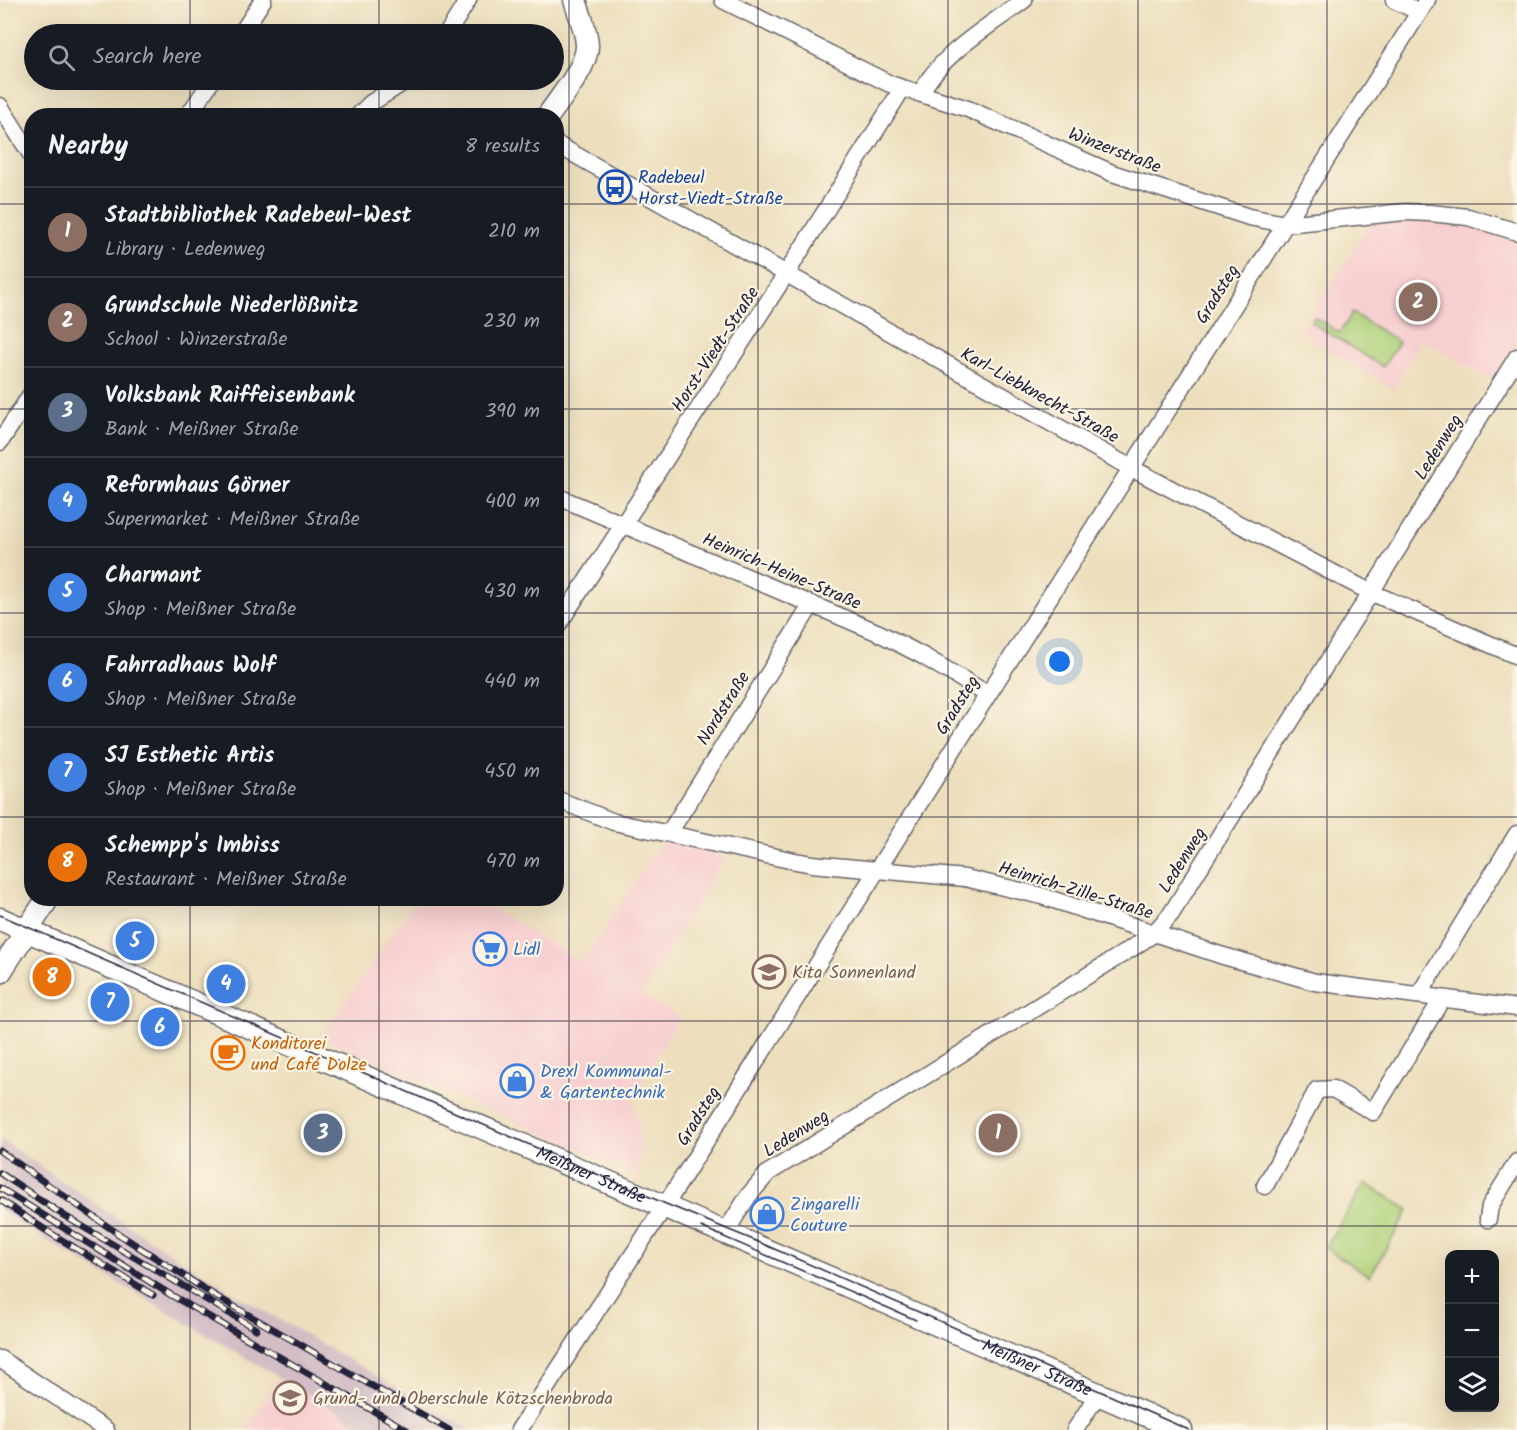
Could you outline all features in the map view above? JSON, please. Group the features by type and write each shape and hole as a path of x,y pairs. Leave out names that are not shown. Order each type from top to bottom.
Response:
{"main road":[{"path":"554,108 577,72 587,49 575,0"},
{"path":"0,972 43,906"},
{"name":"Meißner Straße","path":"0,919 1181,1430"}],"street":[{"path":"247,24 263,0"},
{"path":"453,24 468,0"},
{"name":"Winzerstraße","path":"723,0 902,89 968,109 1112,173 1249,217 1285,224 1405,212 1468,217 1517,232"},
{"path":"921,93 933,72 946,58 1024,0"},
{"path":"1394,0 1423,6"},
{"name":"Gradsteg","path":"519,1430 664,1207 1423,6"},
{"name":"Horst-Viedt-Straße","path":"564,616 786,274 902,89"},
{"path":"193,108 205,90"},
{"path":"366,108 391,90"},
{"path":"0,106 24,144"},
{"name":"Karl-Liebknecht-Straße","path":"564,149 1131,468 1370,592 1517,656"},
{"name":"Ledenweg","path":"726,1233 749,1195 768,1173 1129,950 1153,934 1171,915 1517,357"},
{"path":"0,442 24,405"},
{"name":"Heinrich-Heine-Straße","path":"564,499 812,604 900,644 987,694"},
{"name":"Nordstraße","path":"669,833 812,604"},
{"name":"Heinrich-Zille-Straße","path":"564,802 614,822 801,862 952,876 1042,896 1153,934 1315,982 1517,1008"},
{"path":"1419,995 1517,834"},
{"path":"1265,1186 1317,1090 1333,1089 1373,1112 1442,999"},
{"path":"1488,1219 1490,1206 1517,1162"},
{"path":"0,1359 106,1430"},
{"path":"1075,1430 1098,1394"}],"shaded area":[{"path":"1403,221 1473,228 1517,242 1517,342 1492,380 1422,340 1393,389 1300,332 1370,224"},
{"path":"664,839 726,856 641,995 680,1016 633,1097 640,1135 640,1176 321,1037 412,906 489,906 582,963"},
{"path":"0,1139 145,1237 238,1296 472,1430 369,1430 52,1244 0,1210"},
{"name":"Grund- und Oberschule Kötzschenbroda","path":"279,1378 370,1430 245,1430"}],"green space":[{"path":"1352,313 1399,342 1383,367 1311,322 1314,317 1340,333"},
{"path":"1365,1183 1409,1210 1370,1276 1325,1248"}],"tram line":[{"path":"0,915 1189,1430"},
{"path":"701,1227 916,1320"}],"railway":[{"path":"0,1151 117,1233 212,1294 449,1430"},
{"path":"0,1173 63,1215 256,1329"},
{"path":"0,1188 171,1295 407,1430"},
{"path":"0,1200 153,1295"}],"place":[{"name":"Radebeul Horst-Viedt-Straße","path":"615,187"},
{"name":"Grundschule Niederlößnitz","path":"1418,302"},
{"name":"Charmant","path":"135,941"},
{"name":"Lidl","path":"490,949"},
{"name":"Kita Sonnenland","path":"769,972"},
{"name":"Schempp's Imbiss","path":"52,977"},
{"name":"Reformhaus Görner","path":"226,984"},
{"name":"SJ Esthetic Artis","path":"110,1002"},
{"name":"Fahrradhaus Wolf","path":"160,1027"},
{"name":"Konditorei und Café Dolze","path":"228,1053"},
{"name":"Drexl Kommunal- & Gartentechnik","path":"517,1081"},
{"name":"Volksbank Raiffeisenbank","path":"323,1133"},
{"name":"Stadtbibliothek Radebeul-West","path":"998,1133"},
{"name":"Zingarelli Couture","path":"767,1214"},
{"name":"Grund- und Oberschule Kötzschenbroda","path":"290,1398"}]}
